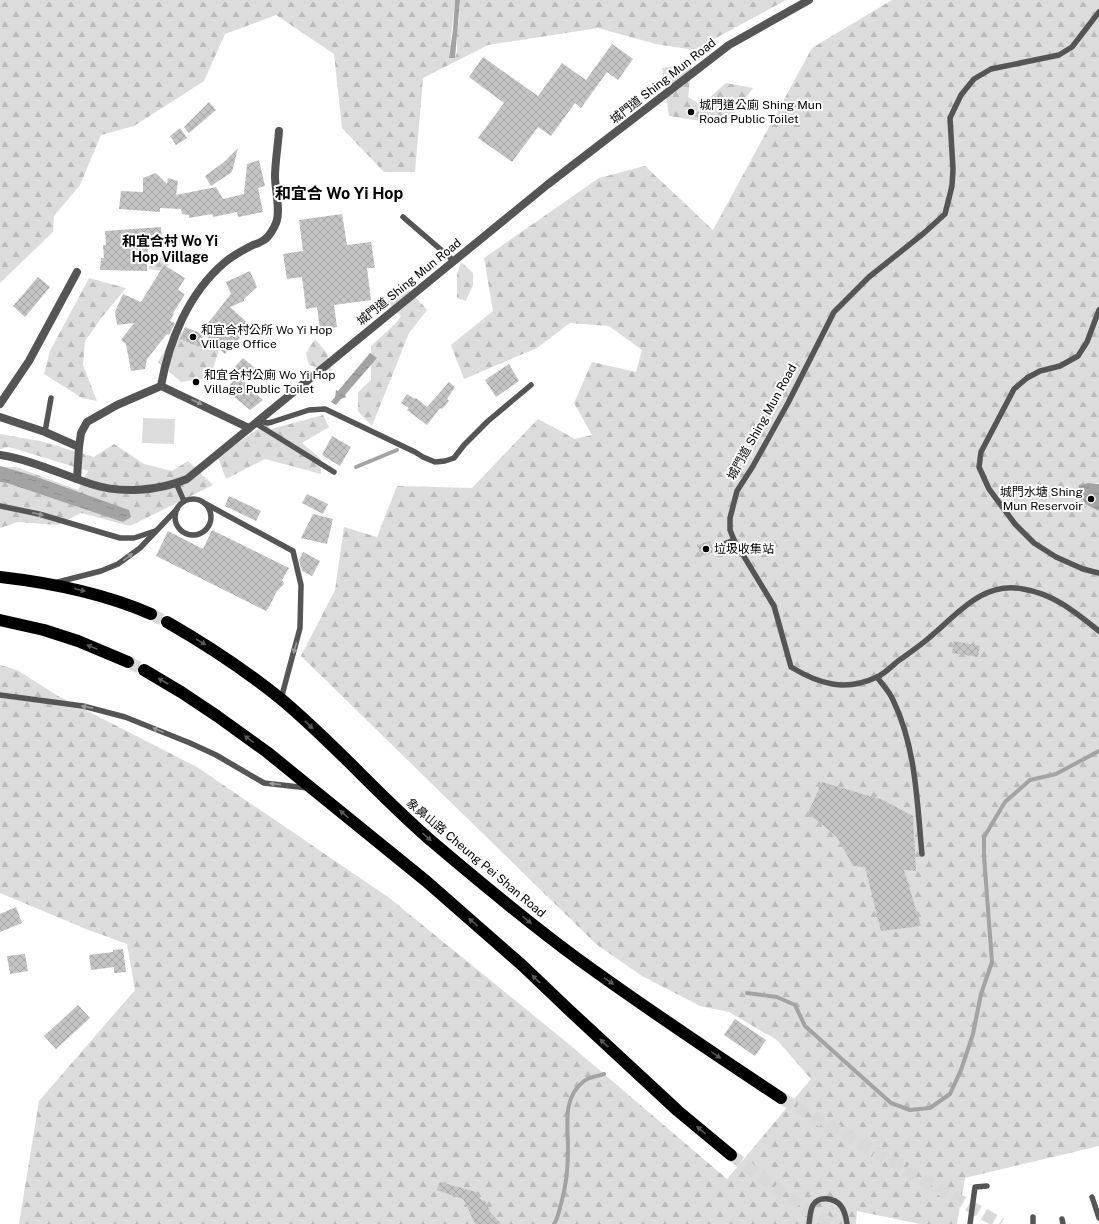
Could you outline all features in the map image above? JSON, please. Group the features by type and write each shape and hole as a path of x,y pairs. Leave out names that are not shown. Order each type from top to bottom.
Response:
{"highway":[{"path":"0,577 52,584 107,597 151,614"},
{"path":"0,620 44,630 78,641 128,662"},
{"name":"象鼻山路 Cheung Pei Shan Road","path":"167,622 205,644 281,699 398,811 434,843 531,923 673,1027 781,1098"},
{"path":"144,670 169,684 267,752 426,881 493,938 678,1111 731,1155"}],"street":[{"name":"城門道 Shing Mun Road","path":"0,455 32,463 105,488 119,489 162,487 187,479 547,185 729,45 809,0"},
{"path":"162,386 164,370 174,338 180,323 196,297 212,274 224,262 238,252 265,240 276,222 278,208 275,176 279,131"},
{"path":"0,404 29,361 78,272"},
{"path":"77,479 80,433 87,422 117,405 162,386 254,424"},
{"path":"0,417 45,432 79,447"}],"lane":[{"name":"城門道 Shing Mun Road","path":"1099,12 1072,47 1059,55 991,69 974,79 961,95 950,118 953,169 952,186 945,214 924,233 869,277 834,312 788,403 753,466 737,491 730,518 730,530 734,540 774,606 791,667 807,677 827,684 850,686 877,677 931,637 958,611 976,598 994,590 1022,588 1053,598 1071,608 1099,631"},
{"path":"404,217 454,261"},
{"path":"1099,310 1087,342 1078,356 1060,366 1040,371 1027,378 1014,389 980,452 979,467 989,489 1014,524 1034,543 1056,557 1083,569 1099,573"},
{"path":"254,424 272,422 309,410 325,409 416,452 423,457 435,462 445,461 454,458 464,445 488,421 531,385"},
{"path":"45,432 51,398"},
{"path":"254,424 334,472"},
{"path":"176,483 184,501"},
{"path":"52,584 101,571 118,564 140,548 154,531 184,501 196,499 206,504 293,551 301,585 300,628 281,699"},
{"path":"177,509 175,514 176,520 181,530 187,533 199,533 208,526 210,520 211,514 206,504"},
{"path":"0,506 39,514 120,538 134,538 154,531"},
{"path":"717,547 734,540"},
{"path":"877,677 893,699 905,732 912,762 922,854"},
{"path":"0,695 83,706 119,715 190,742 216,755 264,783 313,788"},
{"path":"970,1224 976,1187 987,1186"},
{"path":"1092,1197 1099,1218"},
{"path":"809,1224 814,1204 819,1200 831,1199 840,1205 845,1213 847,1224"},
{"path":"1033,1217 1034,1224"}],"green space":[{"path":"0,0 455,0 449,57 455,58 457,52 457,30 460,0 786,0 694,50 656,44 598,28 488,45 423,78 415,172 384,172 342,128 334,54 276,15 225,34 204,81 134,126 101,135 80,185 54,216 53,232 0,283"},
{"path":"892,0 1099,0 1099,483 1089,483 1087,505 1099,511 1099,1146 965,1178 957,1224 920,1224 857,1211 856,1224 19,1224 39,1101 135,990 127,944 86,929 0,893 0,665 17,670 58,696 197,767 388,897 570,1045 727,1179 811,1079 777,1040 729,1012 700,1006 642,976 596,944 301,656 335,590 344,527 377,537 397,486 472,488 538,419 575,439 592,435 574,403 592,362 636,372 642,350 609,326 570,323 537,348 464,379 451,345 493,311 484,258 599,178 645,166 713,230 812,48"},
{"path":"692,63 688,97 701,105 726,83 753,88 728,123 669,116 662,68"},
{"path":"149,257 167,258 169,265 161,271 149,269"},
{"path":"461,262 473,273 473,285 466,301 457,298 457,274"},
{"path":"89,278 126,288 102,317 85,341 83,365 97,401 82,398 44,374 50,351"},
{"path":"401,286 409,290 427,310 409,333 372,426 358,411 358,392 371,380 371,346 396,323 401,316 387,302"},
{"path":"176,330 220,347 210,378 181,382 158,362"},
{"path":"315,339 327,353 332,371 309,365 306,353"},
{"path":"323,415 329,427 302,443 321,459 321,474 265,459 226,479 218,457 265,424 271,429"},
{"path":"143,418 175,419 174,444 142,443"},
{"path":"0,434 40,441 94,457 114,444 144,464 172,471 188,461 213,485 130,526 81,513 57,525 18,522 0,528 0,467 16,467 78,490 88,471 9,447 0,449"}],"water":[{"path":"455,0 460,0 455,58 449,58 453,29"},
{"path":"370,353 377,358 345,395 346,397 341,399 336,405 331,402 335,397 336,390 338,391"},
{"path":"0,466 31,475 129,510 131,517 123,522 7,483 0,482"},
{"name":"城門水塘 Shing Mun Reservoir","path":"1089,483 1099,484 1099,511 1087,505 1078,494 1079,485"}],"building":[{"path":"612,44 633,59 618,80 607,72 581,108 575,103 551,136 538,127 512,162 478,138 504,103 469,77 483,57 538,96 562,63 586,80"},
{"path":"209,102 216,110 189,133 184,127"},
{"path":"180,128 187,138 176,145 170,136"},
{"path":"238,148 232,172 211,186 205,176 224,162"},
{"path":"259,160 265,186 258,188 263,212 238,217 237,212 213,217 212,214 189,218 189,215 182,214 181,209 160,208 160,212 119,209 121,191 143,192 143,178 156,173 167,184 168,178 178,181 176,195 216,187 223,199 244,194 247,164"},
{"path":"342,214 347,245 371,242 375,268 367,268 371,300 334,305 337,327 320,330 317,307 306,309 302,277 287,279 283,254 303,251 299,220"},
{"path":"161,227 162,240 148,241 147,271 100,270 101,258 104,258 103,245 106,245 105,231"},
{"path":"164,265 185,278 178,290 185,294 173,313 170,321 175,323 169,335 167,334 147,359 145,369 131,371 126,344 121,340 134,323 117,325 115,312 123,294 141,302"},
{"path":"250,271 257,287 244,299 244,301 230,307 251,326 225,354 204,334 199,347 180,339 185,327 203,334 201,332 231,294 226,282"},
{"path":"38,277 50,287 25,317 13,306"},
{"path":"243,358 255,368 244,381 240,378 263,400 250,410 226,390 237,376 231,371"},
{"path":"509,364 519,381 496,397 485,380"},
{"path":"449,382 455,387 447,399 449,401 442,409 440,408 427,425 407,410 409,408 401,403 407,394 415,399 416,398 427,407"},
{"path":"332,436 351,447 340,466 322,455"},
{"path":"307,494 328,504 323,514 302,503"},
{"path":"229,496 261,511 256,521 225,506"},
{"path":"313,514 333,519 327,544 301,538"},
{"path":"212,530 289,568 282,580 284,584 277,591 266,611 156,556 168,531 203,549"},
{"name":"垃圾收集站","path":"710,541 714,552 701,556 697,545"},
{"path":"303,552 320,561 312,576 302,571 299,560"},
{"path":"954,641 980,646 978,657 952,653"},
{"path":"822,782 883,800 913,816 916,871 904,870 921,926 881,931 865,867 853,866 837,837 808,813"},
{"path":"16,907 22,923 0,932 0,914"},
{"path":"123,949 126,972 114,973 114,967 91,970 89,955 113,952 113,950"},
{"path":"25,954 28,971 10,974 7,956"},
{"path":"78,1005 90,1018 56,1049 44,1036"},
{"path":"735,1019 766,1040 755,1056 724,1035"},
{"path":"440,1182 476,1192 481,1200 485,1201 491,1213 501,1224 475,1224 463,1199 437,1190"}],"waterway":[{"path":"356,467 397,450"},
{"path":"747,993 777,997 795,1005 805,1026 891,1103 910,1110 930,1108 950,1094 961,1070 973,1034 981,994 992,962 984,856 984,837 1005,802 1030,780 1056,774 1099,751"},
{"path":"554,1224 563,1197 566,1177 568,1156 567,1121 569,1104 572,1095 584,1081 604,1074"}],"tunnel":[{"path":"151,614 167,622"},
{"path":"128,662 144,670"},
{"path":"781,1098 1001,1224"},
{"path":"731,1155 800,1205 831,1224"}],"place":[{"name":"城門道公廁 Shing Mun Road Public Toilet","path":"691,112"},
{"name":"和宜合村公所 Wo Yi Hop Village Office","path":"193,337"},
{"name":"和宜合村公廁 Wo Yi Hop Village Public Toilet","path":"196,382"},
{"name":"城門水塘 Shing Mun Reservoir","path":"1091,499"},
{"name":"垃圾收集站","path":"706,549"}],"district":[{"name":"和宜合 Wo Yi Hop","path":"339,193"},
{"name":"和宜合村 Wo Yi Hop Village","path":"170,250"}]}
